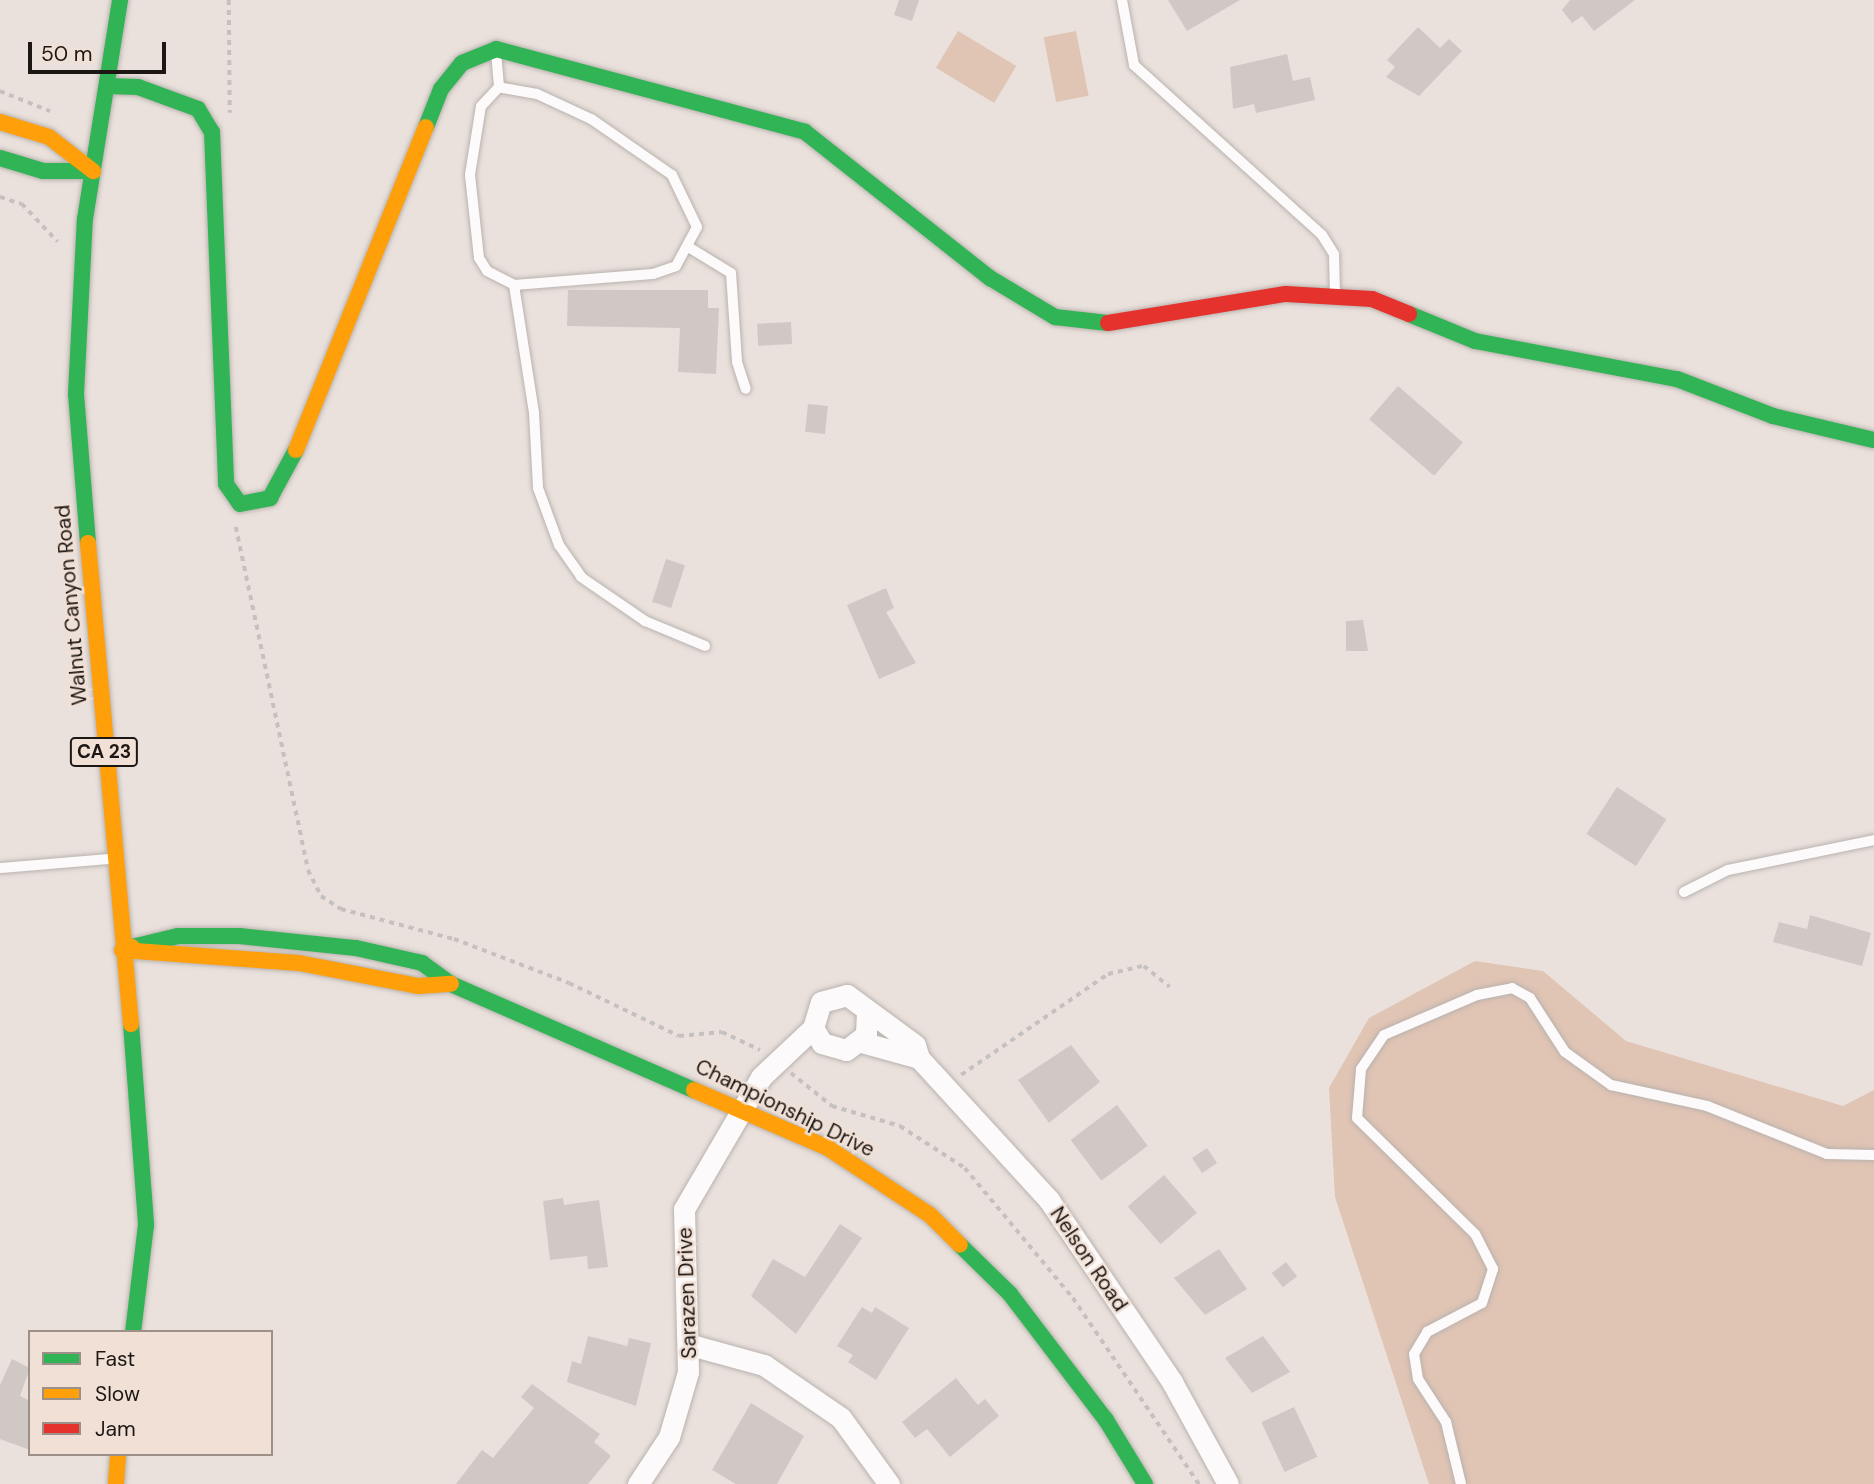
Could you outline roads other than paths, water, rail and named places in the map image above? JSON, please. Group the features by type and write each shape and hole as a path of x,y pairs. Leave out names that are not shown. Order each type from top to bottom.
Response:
{"street":[{"name":"Walnut Canyon Road","path":"120,0 81,266 76,394 113,859 142,1125 146,1225 133,1330"},
{"path":"107,86 138,87 198,109 212,132 226,484 240,504 257,503 285,478 442,89 462,63 496,49 804,132 990,278 1055,317 1113,324 1240,299 1335,296 1372,299 1492,346 1676,379 1773,416 1874,440"},
{"path":"0,122 48,137 93,171"},
{"path":"0,158 43,171 93,171"},
{"name":"Championship Drive","path":"122,950 177,936 305,942 422,964 451,984 743,1107 828,1148 930,1215 1010,1294 1106,1420 1145,1484"},
{"name":"Championship Drive","path":"122,950 299,963 419,986 451,984"},
{"name":"Nelson Road","path":"743,1107 774,1061 813,1028 816,1010 829,997 856,999 867,1013 915,1045 919,1058 1049,1200 1172,1381 1228,1484"},
{"path":"861,1042 867,1013"},
{"path":"813,1028 829,1048 846,1050 861,1042 919,1058"},
{"name":"Sarazen Drive","path":"638,1484 669,1437 691,1345 684,1209 743,1107"},
{"path":"691,1345 764,1365 830,1410 889,1484"},
{"path":"116,1484 118,1456"}],"lane":[{"path":"1122,0 1134,65 1322,235 1334,254 1335,296"},
{"path":"496,49 499,87 481,106 470,175 479,258 497,280 514,285 653,274 676,266 690,248 694,209 673,175 591,119 537,94 499,87"},
{"path":"690,248 732,273 737,362 746,389"},
{"path":"514,285 534,413 538,488 559,545 581,577 634,614 678,640 705,646"},
{"path":"1684,892 1728,870 1874,840"},
{"path":"0,869 113,859"},
{"path":"1461,1484 1446,1422 1418,1378 1414,1354 1427,1332 1482,1303 1493,1269 1475,1234 1375,1142 1357,1118 1361,1069 1384,1035 1477,995 1512,988 1530,998 1565,1052 1611,1085 1707,1106 1828,1154 1874,1155"}]}
